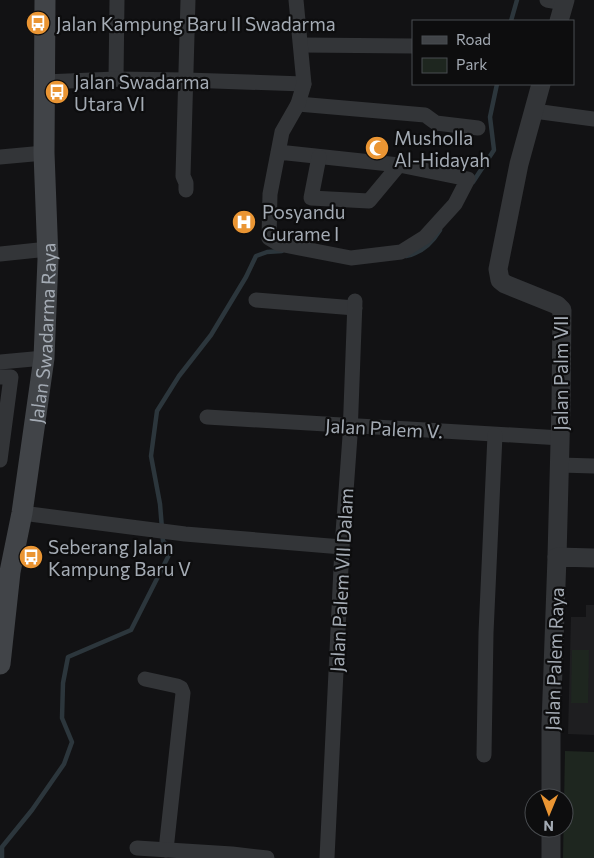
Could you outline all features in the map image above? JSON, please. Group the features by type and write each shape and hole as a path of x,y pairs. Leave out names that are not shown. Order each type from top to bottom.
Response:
{"main road":[{"name":"Jalan Swadarma Raya","path":"0,664 5,572 22,513 44,358 48,248 44,153 45,0"}],"street":[{"path":"116,79 118,0"},
{"path":"186,190 183,174 188,0"},
{"path":"278,152 399,164 468,179 455,204 425,237 401,252 351,258 279,244 269,238 270,194 278,152 282,132 298,104 304,84 296,0"},
{"path":"301,45 412,46"},
{"path":"44,82 116,79 304,84"},
{"name":"Jalan Palm VII","path":"541,85 519,164 498,276 505,284 557,305 562,310 558,557"},
{"path":"298,104 425,115 436,123 478,128"},
{"path":"534,111 594,118"},
{"path":"0,157 44,153"},
{"path":"319,157 311,198 369,201 399,164"},
{"path":"0,254 48,248"},
{"name":"Jalan Palem VII Dalam","path":"256,300 355,304 327,858"},
{"path":"0,362 44,358"},
{"path":"0,377 11,377 0,460"},
{"name":"Jalan Palem V.","path":"207,417 561,438"},
{"path":"484,755 486,633 495,434"},
{"path":"560,465 594,466"},
{"path":"22,513 183,534 342,547"},
{"path":"558,557 594,558"},
{"name":"Jalan Palem Raya","path":"551,788 551,724 558,557"},
{"path":"145,679 177,686 181,688 183,693 166,850"},
{"path":"551,838 551,858"},
{"path":"137,848 267,858"}],"shaded area":[{"path":"586,605 594,605 594,735 568,734 571,617 586,617"}],"green space":[{"path":"572,650 589,650 588,703 571,703"},
{"path":"565,751 594,752 594,858 563,858 563,838 574,838 574,788 564,788"}],"waterway":[{"path":"511,20 517,0"},
{"path":"473,182 494,150 490,117 497,85"},
{"path":"406,256 417,253 426,247 440,230"},
{"path":"2,858 2,847 32,810 64,764 72,742 62,718 63,683 68,657 131,630 171,551 163,541 160,504 151,456 157,411 179,376 211,335 246,277 256,256 267,252 282,251"}],"place":[{"name":"Jalan Kampung Baru II Swadarma","path":"38,23"},
{"name":"Jalan Swadarma Utara VI","path":"57,92"},
{"name":"Musholla Al-Hidayah","path":"377,148"},
{"name":"Posyandu Gurame I","path":"244,222"},
{"name":"Seberang Jalan Kampung Baru V","path":"31,557"}]}
